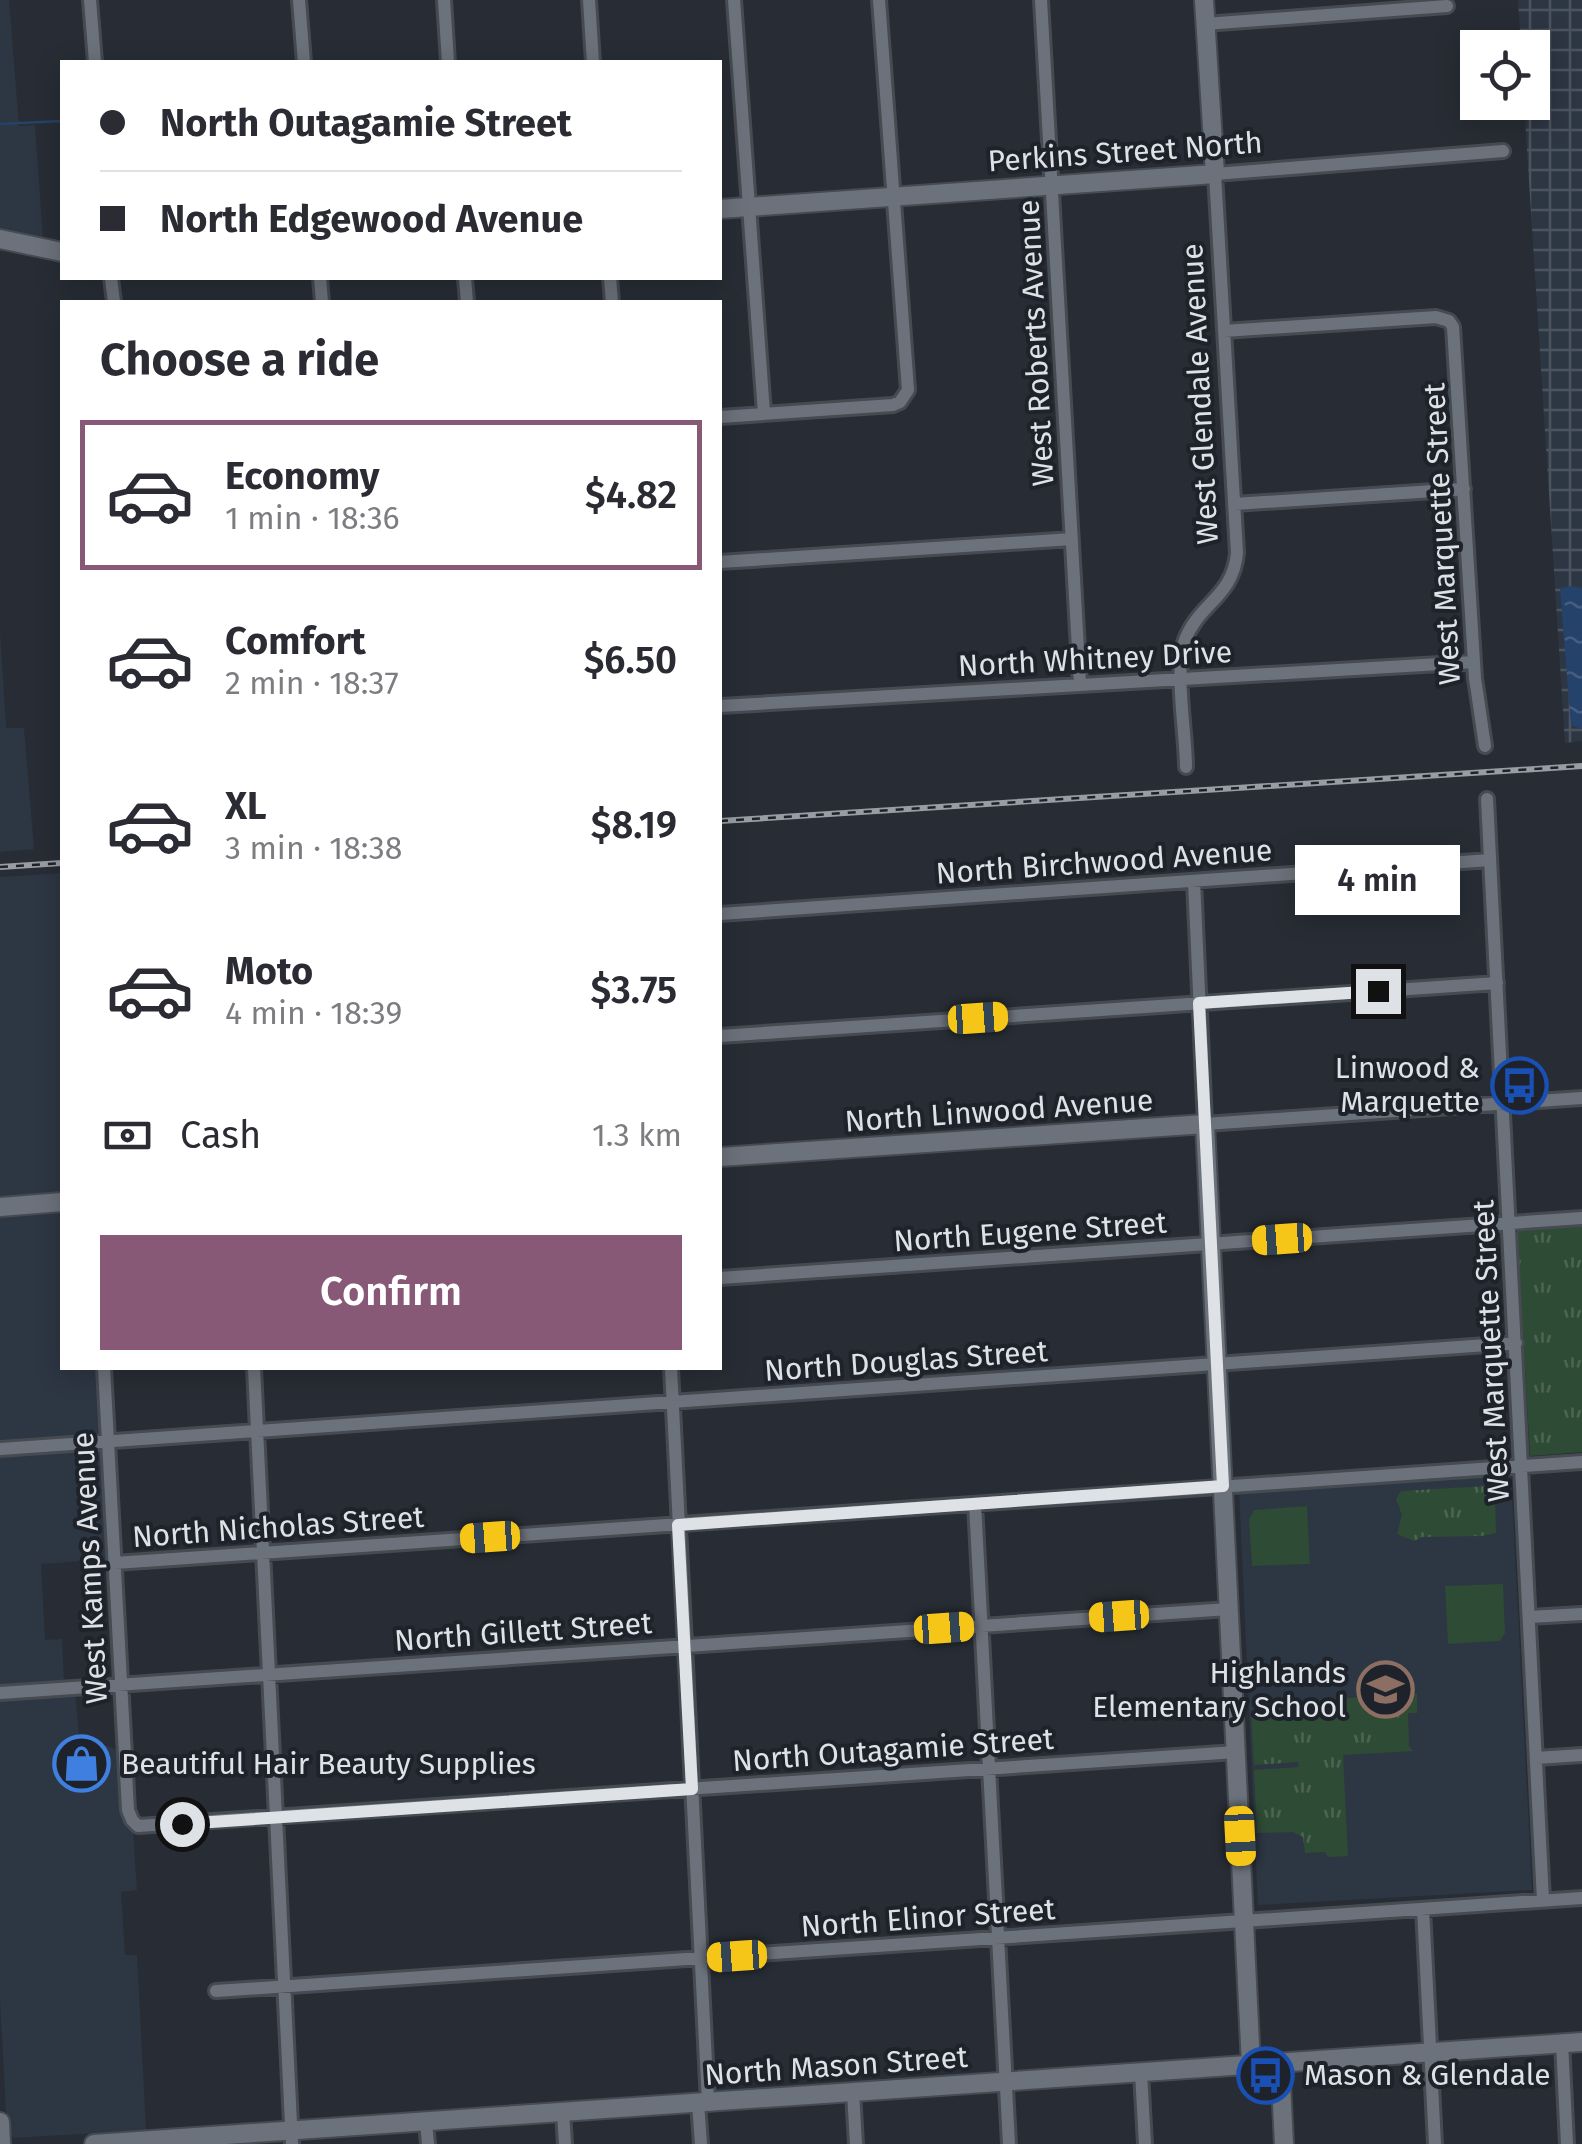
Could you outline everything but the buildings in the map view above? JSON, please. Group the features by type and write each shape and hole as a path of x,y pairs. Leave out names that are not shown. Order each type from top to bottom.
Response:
{"street":[{"path":"90,0 95,60"},
{"path":"300,0 304,60"},
{"path":"444,0 448,60"},
{"path":"589,0 593,60"},
{"path":"734,0 764,413"},
{"path":"722,417 894,404 905,397 908,383 879,0"},
{"name":"West Roberts Avenue","path":"1041,0 1080,684"},
{"name":"West Glendale Avenue","path":"1186,767 1182,648 1194,620 1222,594 1233,574 1237,553 1204,0"},
{"path":"1205,24 1447,6"},
{"name":"Perkins Street North","path":"722,209 1503,151"},
{"path":"0,239 60,252"},
{"name":"West Marquette Street","path":"1224,331 1436,317 1448,320 1455,337 1474,662 1485,746"},
{"path":"1234,504 1464,489"},
{"path":"722,562 1072,540"},
{"name":"North Whitney Drive","path":"722,706 1474,662"},
{"name":"West Marquette Street","path":"1486,799 1543,1900"},
{"name":"North Birchwood Avenue","path":"722,914 1490,860"},
{"path":"1194,882 1251,2065"},
{"path":"722,1036 1497,983"},
{"name":"North Linwood Avenue","path":"722,1157 1582,1098"},
{"path":"0,1207 60,1202"},
{"name":"North Eugene Street","path":"722,1278 1582,1218"},
{"name":"North Douglas Street","path":"0,1449 1516,1343"},
{"name":"West Kamps Avenue","path":"104,1370 128,1810 135,1824"},
{"path":"254,1370 292,2137"},
{"path":"670,1370 700,1959 701,2144"},
{"name":"North Nicholas Street","path":"114,1564 1582,1462"},
{"path":"975,1504 1010,2144"},
{"name":"North Gillett Street","path":"0,1694 1229,1608"},
{"path":"1529,1617 1582,1614"},
{"name":"North Outagamie Street","path":"135,1824 277,1818 1236,1752"},
{"path":"1536,1758 1582,1755"},
{"name":"North Elinor Street","path":"216,1991 1582,1898"},
{"path":"1423,1909 1435,2144"},
{"name":"North Mason Street","path":"94,2144 292,2137 426,2122 1582,2042"},
{"path":"1562,2043 1566,2144"},
{"path":"1280,2064 1284,2144"},
{"path":"1142,2072 1145,2144"},
{"path":"853,2092 856,2144"},
{"path":"563,2112 565,2144"},
{"path":"0,2122 1,2144"},
{"path":"426,2122 428,2144"}],"shaded area":[{"path":"0,0 9,0 19,126 35,125 43,239 0,229"},
{"path":"1518,0 1582,0 1582,741 1565,743 1525,120 1550,120 1550,30 1520,30"},
{"path":"0,632 6,728 24,728 34,849 0,852"},
{"path":"60,873 60,1370 98,1370 107,1559 41,1564 45,1640 62,1639 64,1681 74,1681 79,1736 118,1750 122,1816 133,1832 137,1890 121,1892 125,1955 137,1955 146,2130 14,2138 7,2129 0,2000 0,877"},
{"name":"Highlands Elementary School","path":"1511,1474 1532,1890 1258,1905 1239,1491"}],"green space":[{"path":"1582,1225 1582,1452 1530,1456 1517,1230"},
{"path":"1489,1486 1495,1496 1496,1533 1422,1537 1414,1541 1397,1534 1402,1514 1396,1499 1401,1491"},
{"path":"1307,1506 1310,1564 1252,1566 1249,1520 1254,1510"},
{"path":"1503,1584 1505,1633 1500,1641 1448,1644 1445,1586"},
{"path":"1417,1694 1417,1713 1408,1713 1409,1746 1413,1751 1343,1755 1348,1856 1305,1853 1303,1837 1293,1832 1257,1833 1254,1770 1299,1767 1298,1762 1254,1765 1251,1714 1296,1712 1295,1701"}],"water":[{"path":"1582,588 1582,729 1571,725 1560,589"}],"waterway":[{"path":"0,124 60,121"}],"railway":[{"path":"722,821 1582,766"},
{"path":"0,867 60,863"}],"place":[{"name":"Linwood & Marquette","path":"1519,1085"},
{"name":"Highlands Elementary School","path":"1385,1690"},
{"name":"Beautiful Hair Beauty Supplies","path":"82,1764"},
{"name":"Mason & Glendale","path":"1265,2075"}],"route":[{"path":"182,1824 692,1789 678,1525 1223,1486 1199,1003 1378,991"}]}
